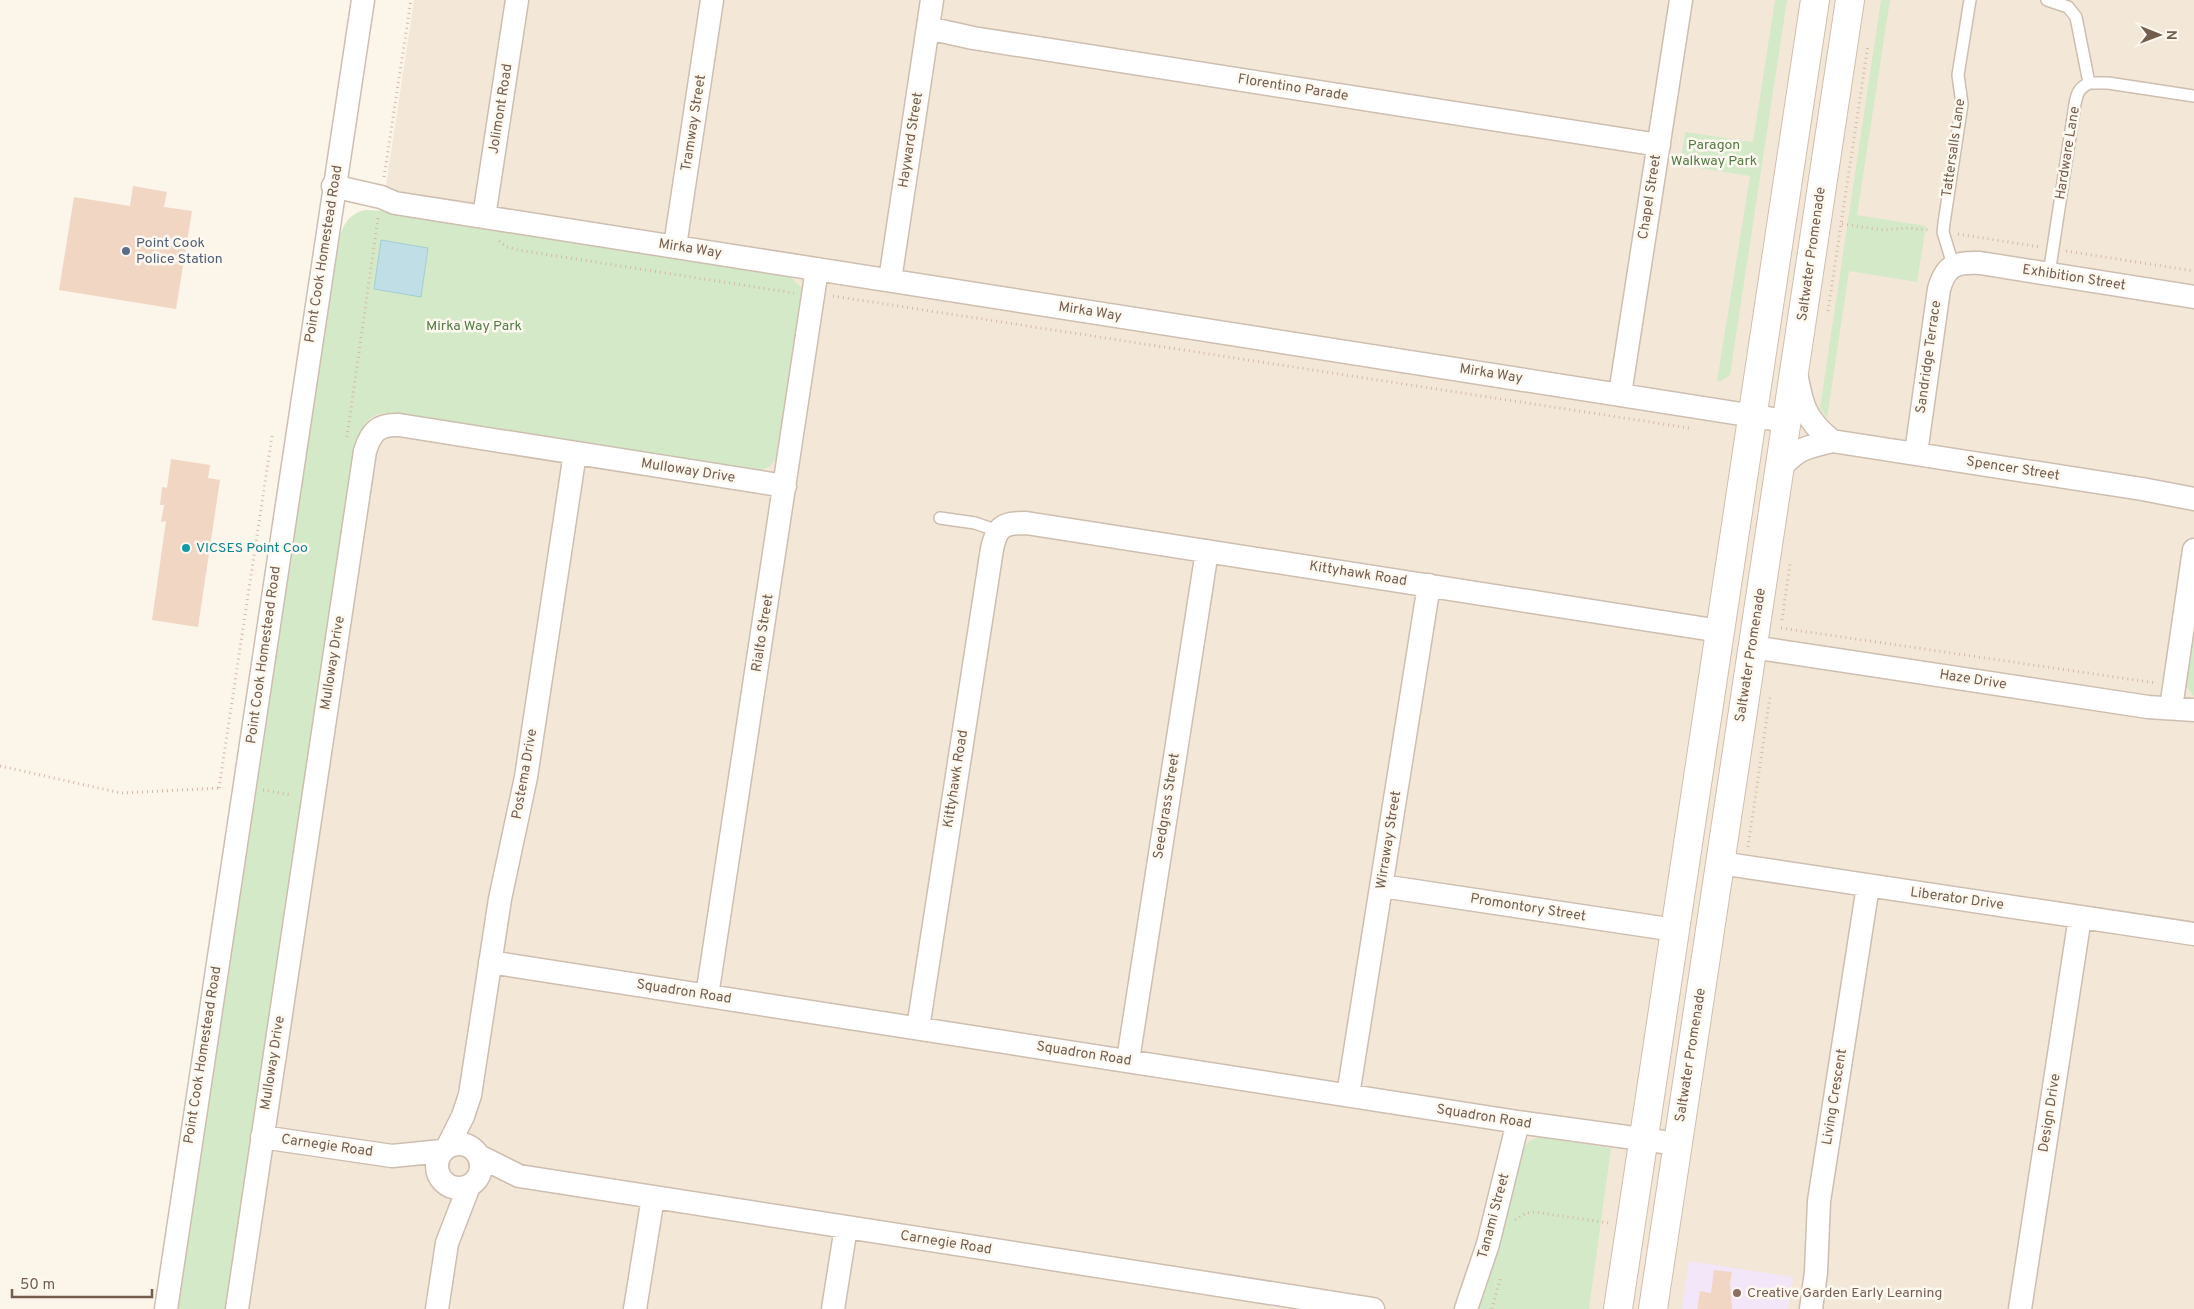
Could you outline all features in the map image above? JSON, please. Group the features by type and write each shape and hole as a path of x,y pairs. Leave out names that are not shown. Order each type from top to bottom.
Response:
{"street":[{"name":"Point Cook Homestead Road","path":"166,1309 332,194 363,0"},
{"name":"Jolimont Road","path":"484,217 517,0"},
{"name":"Tramway Street","path":"675,246 712,0"},
{"name":"Hayward Street","path":"890,280 932,0"},
{"name":"Chapel Street","path":"1620,394 1681,0"},
{"path":"1618,1309 1815,0"},
{"name":"Saltwater Promenade","path":"1653,1309 1850,0"},
{"name":"Florentino Parade","path":"928,28 973,38 1658,145"},
{"name":"Mirka Way","path":"332,194 379,205 395,203 1752,414 1786,421"},
{"name":"Exhibition Street","path":"1953,265 1964,262 1980,263 2194,297"},
{"name":"Sandridge Terrace","path":"1916,453 1939,289 1942,278 1953,265"},
{"name":"Rialto Street","path":"707,996 817,269"},
{"path":"1795,367 1801,398 1807,414 1812,423 1832,441"},
{"name":"Mulloway Drive","path":"237,1309 365,451 370,436 374,431 385,425 399,425 785,486"},
{"name":"Spencer Street","path":"1780,468 1804,448 1832,441 1916,453 2194,500"},
{"name":"Postema Drive","path":"445,1149 463,1116 470,1095 500,898 529,757 575,453"},
{"name":"Kittyhawk Road","path":"918,1028 992,549 998,531 1005,525 1026,523 1720,631"},
{"path":"2172,697 2194,550"},
{"name":"Seedgrass Street","path":"1128,1060 1207,551"},
{"name":"Wirraway Street","path":"1348,1096 1429,585"},
{"name":"Haze Drive","path":"1752,647 2148,706 2172,697 2194,710"},
{"name":"Liberator Drive","path":"1720,863 2194,934"},
{"name":"Promontory Street","path":"1382,886 1675,930"},
{"name":"Living Crescent","path":"1811,1309 1816,1272 1819,1201 1868,886"},
{"name":"Design Drive","path":"2020,1309 2080,917"},
{"name":"Squadron Road","path":"490,962 1128,1060 1348,1096 1678,1144"},
{"name":"Postema Drive","path":"470,1095 477,1153"},
{"name":"Tanami Street","path":"1466,1309 1488,1244 1518,1122"},
{"name":"Carnegie Road","path":"262,1137 392,1156 445,1149"},
{"path":"437,1309 447,1243 441,1180 437,1160 445,1149 462,1144 477,1153 481,1170 472,1184 447,1243"},
{"name":"Carnegie Road","path":"477,1153 519,1176"},
{"name":"Carnegie Road","path":"392,1156 441,1180"},
{"name":"Carnegie Road","path":"472,1184 519,1176 1373,1309"},
{"path":"441,1180 456,1189 472,1184"},
{"path":"635,1309 653,1197"},
{"path":"833,1309 846,1227"}],"lane":[{"name":"Tattersalls Lane","path":"1953,265 1943,232 1962,104 1958,75 1970,0"},
{"path":"2047,0 2074,5 2089,83 2108,83 2194,96"},
{"name":"Hardware Lane","path":"2049,274 2075,104 2078,92 2089,83"},
{"path":"940,518 975,523 998,531"}],"path":[{"path":"1842,224 1882,230 1908,228 1943,232 2194,272"},
{"path":"496,238 507,247 518,250 813,295 855,299 1693,429"},
{"path":"219,788 272,436"},
{"path":"1780,628 2172,697"},
{"path":"0,766 121,793 245,788 292,795"},
{"path":"1513,1222 1526,1213 1534,1212 1630,1226"},
{"path":"1492,1309 1502,1270"}],"shaded area":[{"path":"414,0 2194,0 2194,1309 228,1309 361,430 387,179"},
{"name":"Creative Garden Early Learning","path":"1689,1261 1793,1277 1788,1309 1682,1309"}],"green space":[{"name":"Paragon Walkway Park","path":"1775,0 1787,0 1730,375 1721,381 1717,381 1750,176 1680,165 1685,132 1753,142"},
{"path":"1881,0 1890,0 1857,215 1926,226 1917,282 1849,271 1827,418 1820,408"},
{"name":"Mirka Way Park","path":"366,210 384,211 790,277 801,287 803,296 778,457 769,467 759,471 386,413 374,416 365,424 361,431 228,1309 177,1309 333,263 339,238 346,223 357,213"},
{"path":"2194,599 2194,696 2183,683"},
{"path":"1538,1137 1611,1148 1589,1309 1476,1309 1520,1154 1528,1142"}],"water":[{"path":"381,240 428,248 421,297 374,289"}],"building":[{"name":"Point Cook Police Station","path":"133,186 167,192 164,207 192,211 176,309 59,290 74,197 130,206"},
{"name":"VICSES Point Coo","path":"171,459 210,465 208,478 220,480 198,627 152,620 166,521 161,522 164,505 160,505 162,487 167,488"},
{"path":"1714,1270 1732,1272 1730,1283 1732,1309 1697,1309 1700,1291 1711,1293"}],"place":[{"name":"Point Cook Police Station","path":"126,251"},
{"name":"VICSES Point Coo","path":"186,548"},
{"name":"Creative Garden Early Learning","path":"1737,1293"}]}
